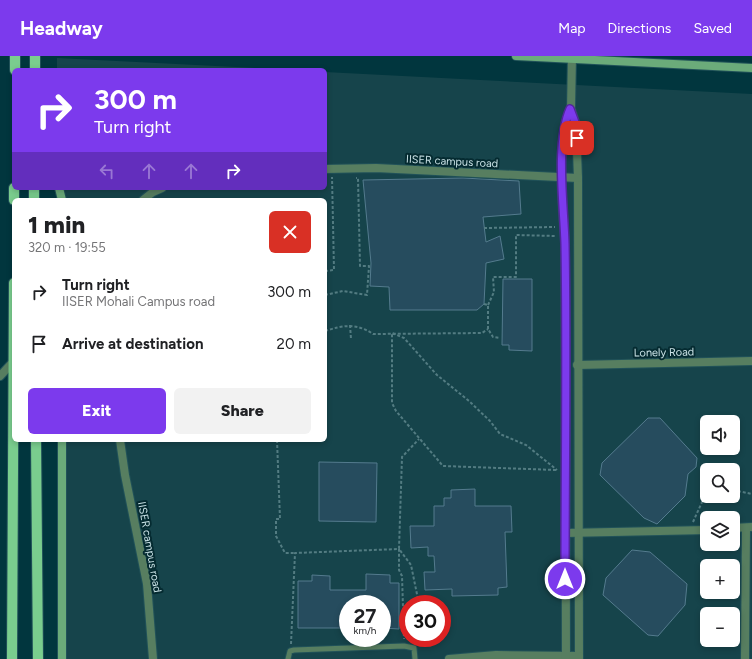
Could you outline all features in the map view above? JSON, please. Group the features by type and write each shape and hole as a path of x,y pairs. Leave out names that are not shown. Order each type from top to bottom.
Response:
{"main road":[{"path":"15,56 15,68"},
{"path":"35,56 35,68"},
{"path":"12,659 13,442"},
{"path":"36,442 38,659"}],"street":[{"path":"516,56 572,57 752,68"},
{"path":"565,657 565,244 562,177 564,122 570,109 572,57"},
{"path":"449,659 475,655 496,654 578,658 578,178 576,125 570,109"},
{"name":"IISER campus road","path":"328,168 384,169 578,178"},
{"path":"146,198 158,190"},
{"name":"Lonely Road","path":"577,365 752,361"},
{"path":"0,376 12,363"},
{"path":"62,442 62,659"},
{"name":"IISER campus road","path":"120,442 125,475 147,584 153,659"},
{"path":"745,659 749,528"},
{"path":"565,533 700,530"}],"lane":[{"path":"288,659 290,651 399,646"},
{"path":"409,647 414,648 415,659"}],"path":[{"path":"327,271 334,270 332,178 328,168"},
{"path":"332,178 339,178"},
{"path":"327,295 343,291 367,295 369,266 360,266 358,178 352,178"},
{"path":"484,228 556,227 556,236 516,235 516,277 493,277 494,292 488,305 488,329 493,337 500,338"},
{"path":"484,304 488,305"},
{"path":"327,330 350,325 365,328 373,334 482,333 488,329"},
{"path":"350,325 351,340"},
{"path":"392,333 392,403 396,411 443,466 557,470"},
{"path":"392,333 404,338 437,375 469,401 490,421 500,434 526,446 557,470"},
{"path":"403,595 402,576 399,570 402,457 419,439"},
{"path":"277,442 280,519 276,519 276,536 285,552 399,549"},
{"path":"557,462 557,470"},
{"path":"740,491 752,494"},
{"path":"689,530 701,503"},
{"path":"399,549 411,565 417,595"},
{"path":"290,651 295,552"}],"shaded area":[{"path":"57,58 254,68 57,68"},
{"path":"327,72 752,94 752,659 66,659 63,442 327,442 327,198 59,198 59,190 327,190"}],"building":[{"path":"463,178 519,181 521,214 483,217 486,242 500,236 504,259 486,263 484,304 477,310 390,310 389,287 370,286 371,263 363,180"},
{"path":"503,279 532,279 532,351 509,350 509,345 502,345"},
{"path":"648,418 660,418 697,458 696,467 688,474 685,496 657,524 644,518 600,475 602,463"},
{"path":"319,462 377,463 376,522 319,521"},
{"path":"475,489 475,506 511,506 512,532 505,532 507,587 498,588 498,595 452,596 452,589 425,590 424,572 435,572 434,556 428,556 428,547 411,548 410,526 434,526 434,506 444,506 444,498 451,498 451,490"},
{"path":"632,550 650,552 687,584 685,605 658,636 648,635 603,595 606,578"},
{"path":"366,574 390,575 390,583 399,583 399,629 391,629 391,595 339,595 339,628 298,628 298,581 312,581 312,575 330,576 330,590 366,590"}],"route":[{"path":"565,579 565,244 562,177 564,122 570,109 576,125 577,138"}]}
